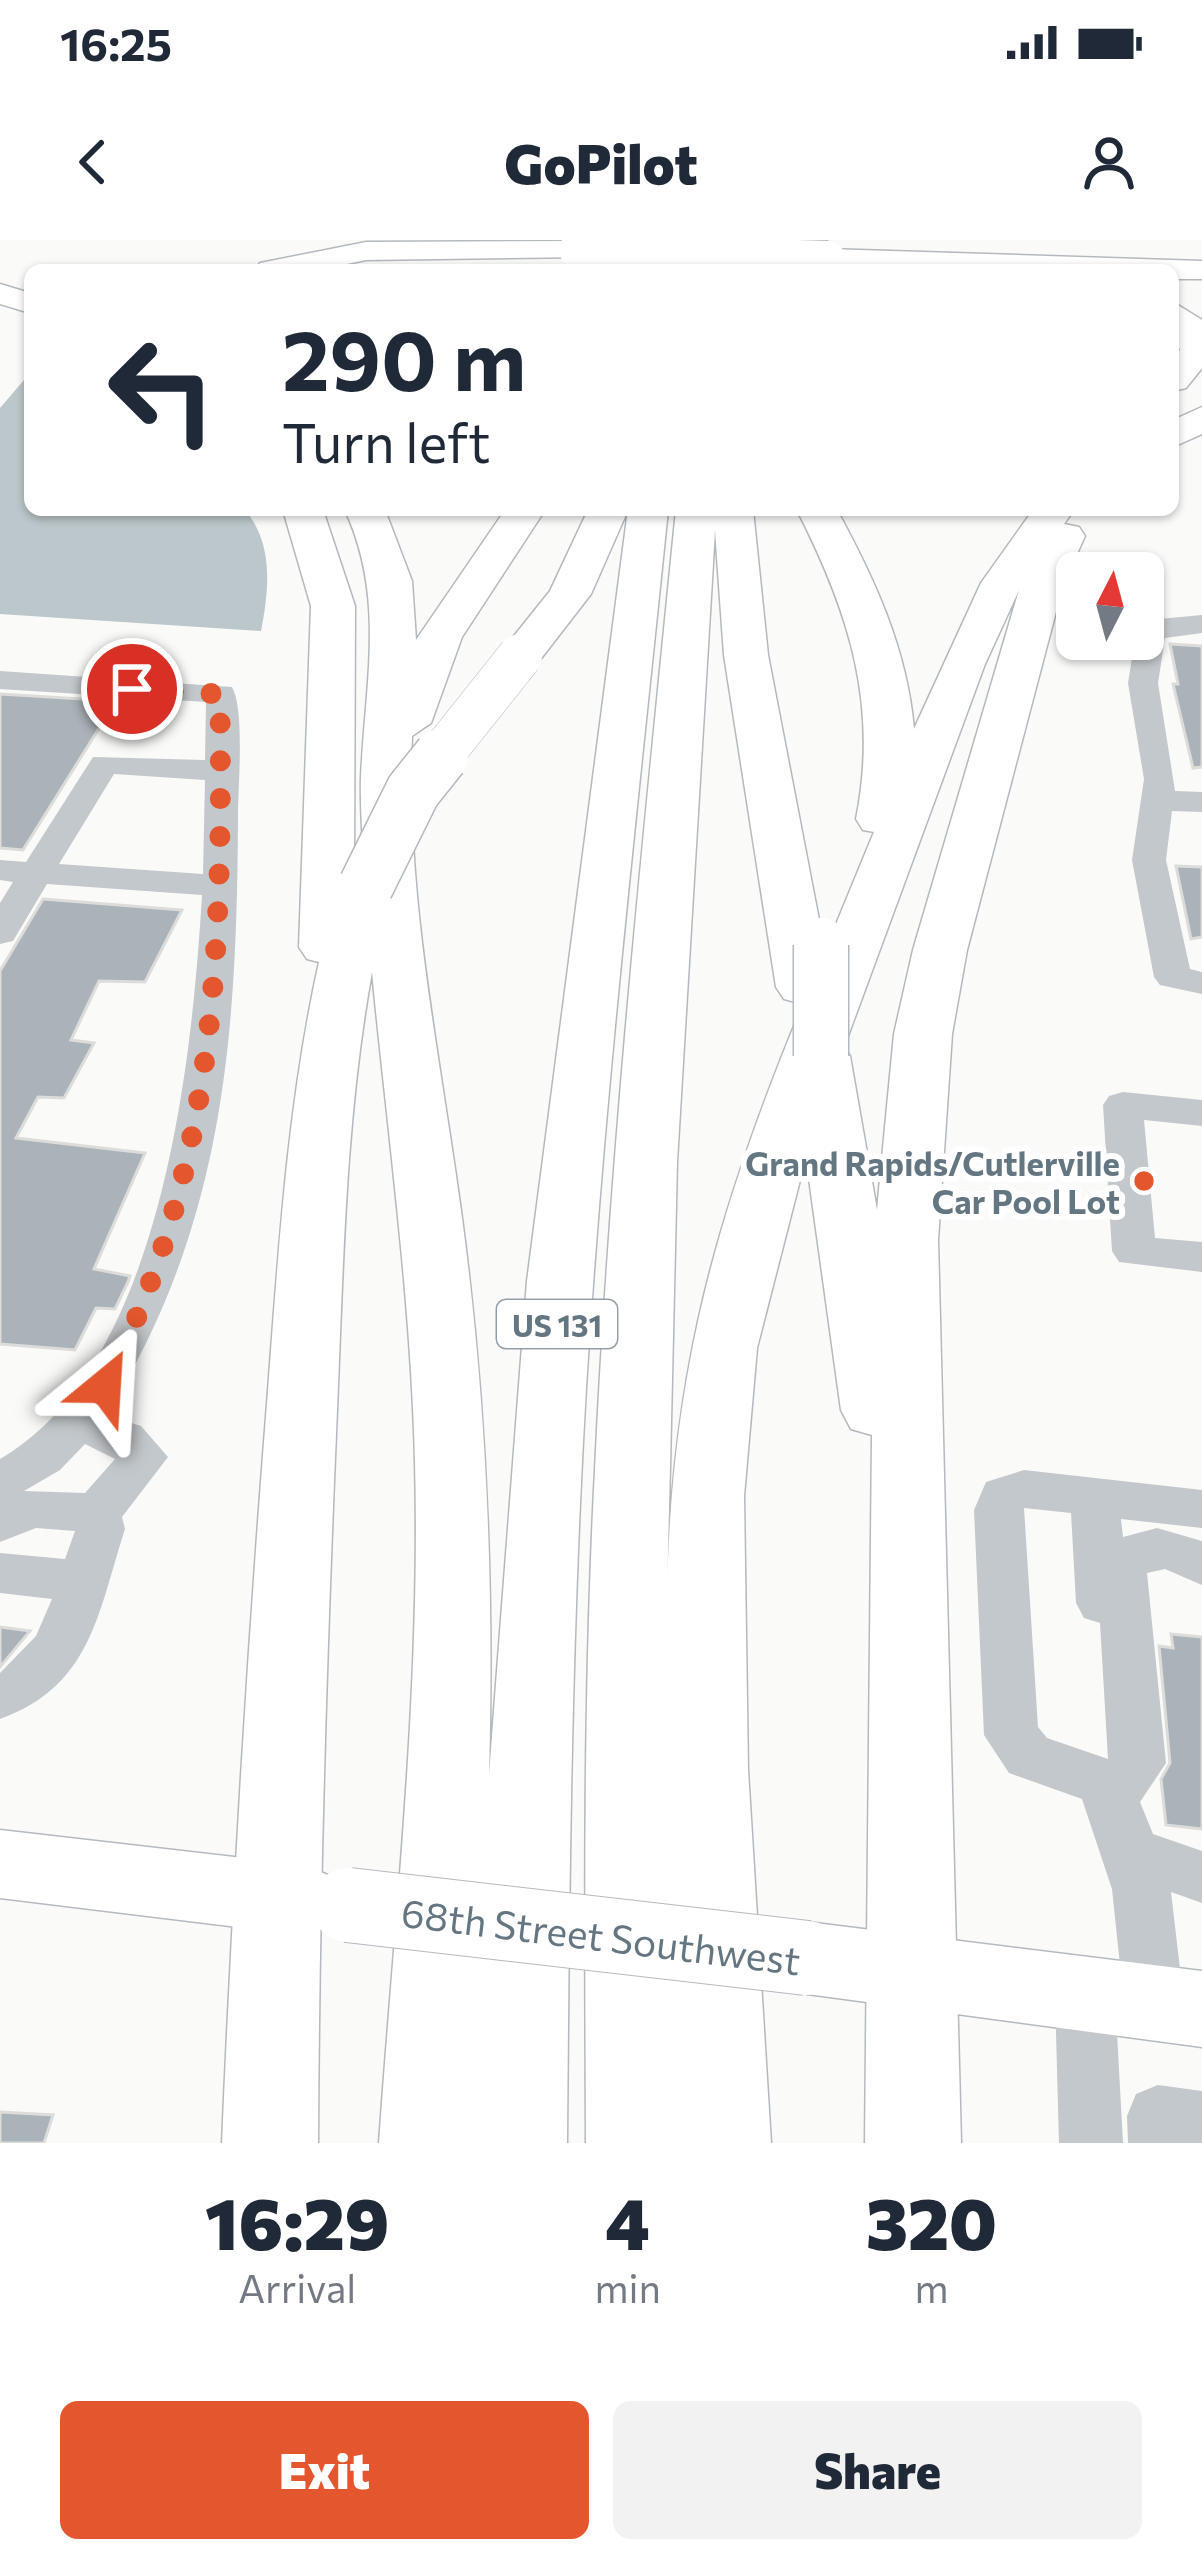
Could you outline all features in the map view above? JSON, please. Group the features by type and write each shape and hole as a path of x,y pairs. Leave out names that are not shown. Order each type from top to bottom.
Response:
{"highway":[{"path":"325,240 1015,264"},
{"path":"883,240 1202,250"},
{"path":"300,264 366,250 576,250"},
{"path":"828,258 926,264"},
{"path":"1179,317 1192,328 1198,351 1179,373"},
{"path":"270,2143 311,1901 320,1153 334,646 333,605 305,516"},
{"path":"368,516 384,549 394,589 379,883 432,1224 451,1463 448,1750 427,2143"},
{"path":"379,883 416,689 447,623 521,516"},
{"path":"320,1153 340,987 413,791 578,581 605,516"},
{"name":"US 131","path":"520,2143 530,1743 551,1392 582,1064 647,516"},
{"name":"US 131","path":"634,2143 626,1727 634,1383 652,1061 696,516"},
{"path":"734,516 746,655 812,966"},
{"path":"774,516 820,1079 874,1397 909,1662"},
{"path":"820,516 874,624 892,713 883,815 820,1079"},
{"path":"723,2143 706,1737 705,1528 712,1426 742,1265 820,1079 988,608 1009,566 1049,516"},
{"path":"913,2143 906,1240 923,1034 957,879 1042,585 1081,516"}],"main road":[{"name":"68th Street Southwest","path":"0,1864 915,1971 1147,2003"}],"lane":[{"path":"1202,624 1158,626 1150,638 1143,683 1159,800 1150,860 1173,977 1202,982"},
{"path":"0,680 220,694 221,771 218,886 201,1114 158,1272 105,1386 43,1456 0,1482"},
{"path":"0,933 18,872 104,764 221,771"},
{"path":"1159,800 1202,802"},
{"path":"18,872 218,886"},
{"path":"1202,1112 1123,1105 1134,1251 1202,1257"},
{"path":"76,1423 124,1439 144,1457 97,1513"},
{"path":"1105,1789 1028,1756 1011,1735 999,1510 1003,1496 1012,1490 1202,1509"},
{"path":"1095,1496 1113,1756 1105,1789 1137,1854 1147,2003 1096,2142"},
{"path":"0,1522 32,1508 97,1513"},
{"path":"0,1696 28,1686 52,1660 100,1529 97,1513"},
{"path":"1105,1789 1138,1763 1121,1571 1127,1558 1177,1532 1202,1532"},
{"path":"1150,1546 1174,1549 1202,1565"},
{"path":"0,1573 81,1581"},
{"path":"1137,1854 1202,1877"}],"shaded area":[{"path":"24,380 24,516 249,516 265,552 267,584 261,631 0,614 0,408"}],"building":[{"path":"1170,644 1202,646 1202,767 1193,768 1173,684 1178,684"},
{"path":"0,694 116,701 23,850 0,848"},
{"path":"1176,866 1202,867 1202,937 1191,939"},
{"path":"43,899 182,910 145,982 99,981 71,1040 94,1043 64,1098 38,1097 16,1138 145,1153 94,1269 130,1276 128,1282 115,1309 96,1308 75,1350 0,1344 0,971"},
{"path":"0,1627 30,1631 0,1667"},
{"path":"1171,1634 1202,1637 1202,1829 1166,1825 1161,1779 1170,1763 1159,1646 1173,1648"},
{"path":"0,2112 53,2115 44,2143 0,2143"}],"place":[{"name":"Grand Rapids/Cutlerville Car Pool Lot","path":"1144,1181"}],"route":[{"path":"105,1386 158,1272 201,1114 217,948 220,694 132,689"}]}
